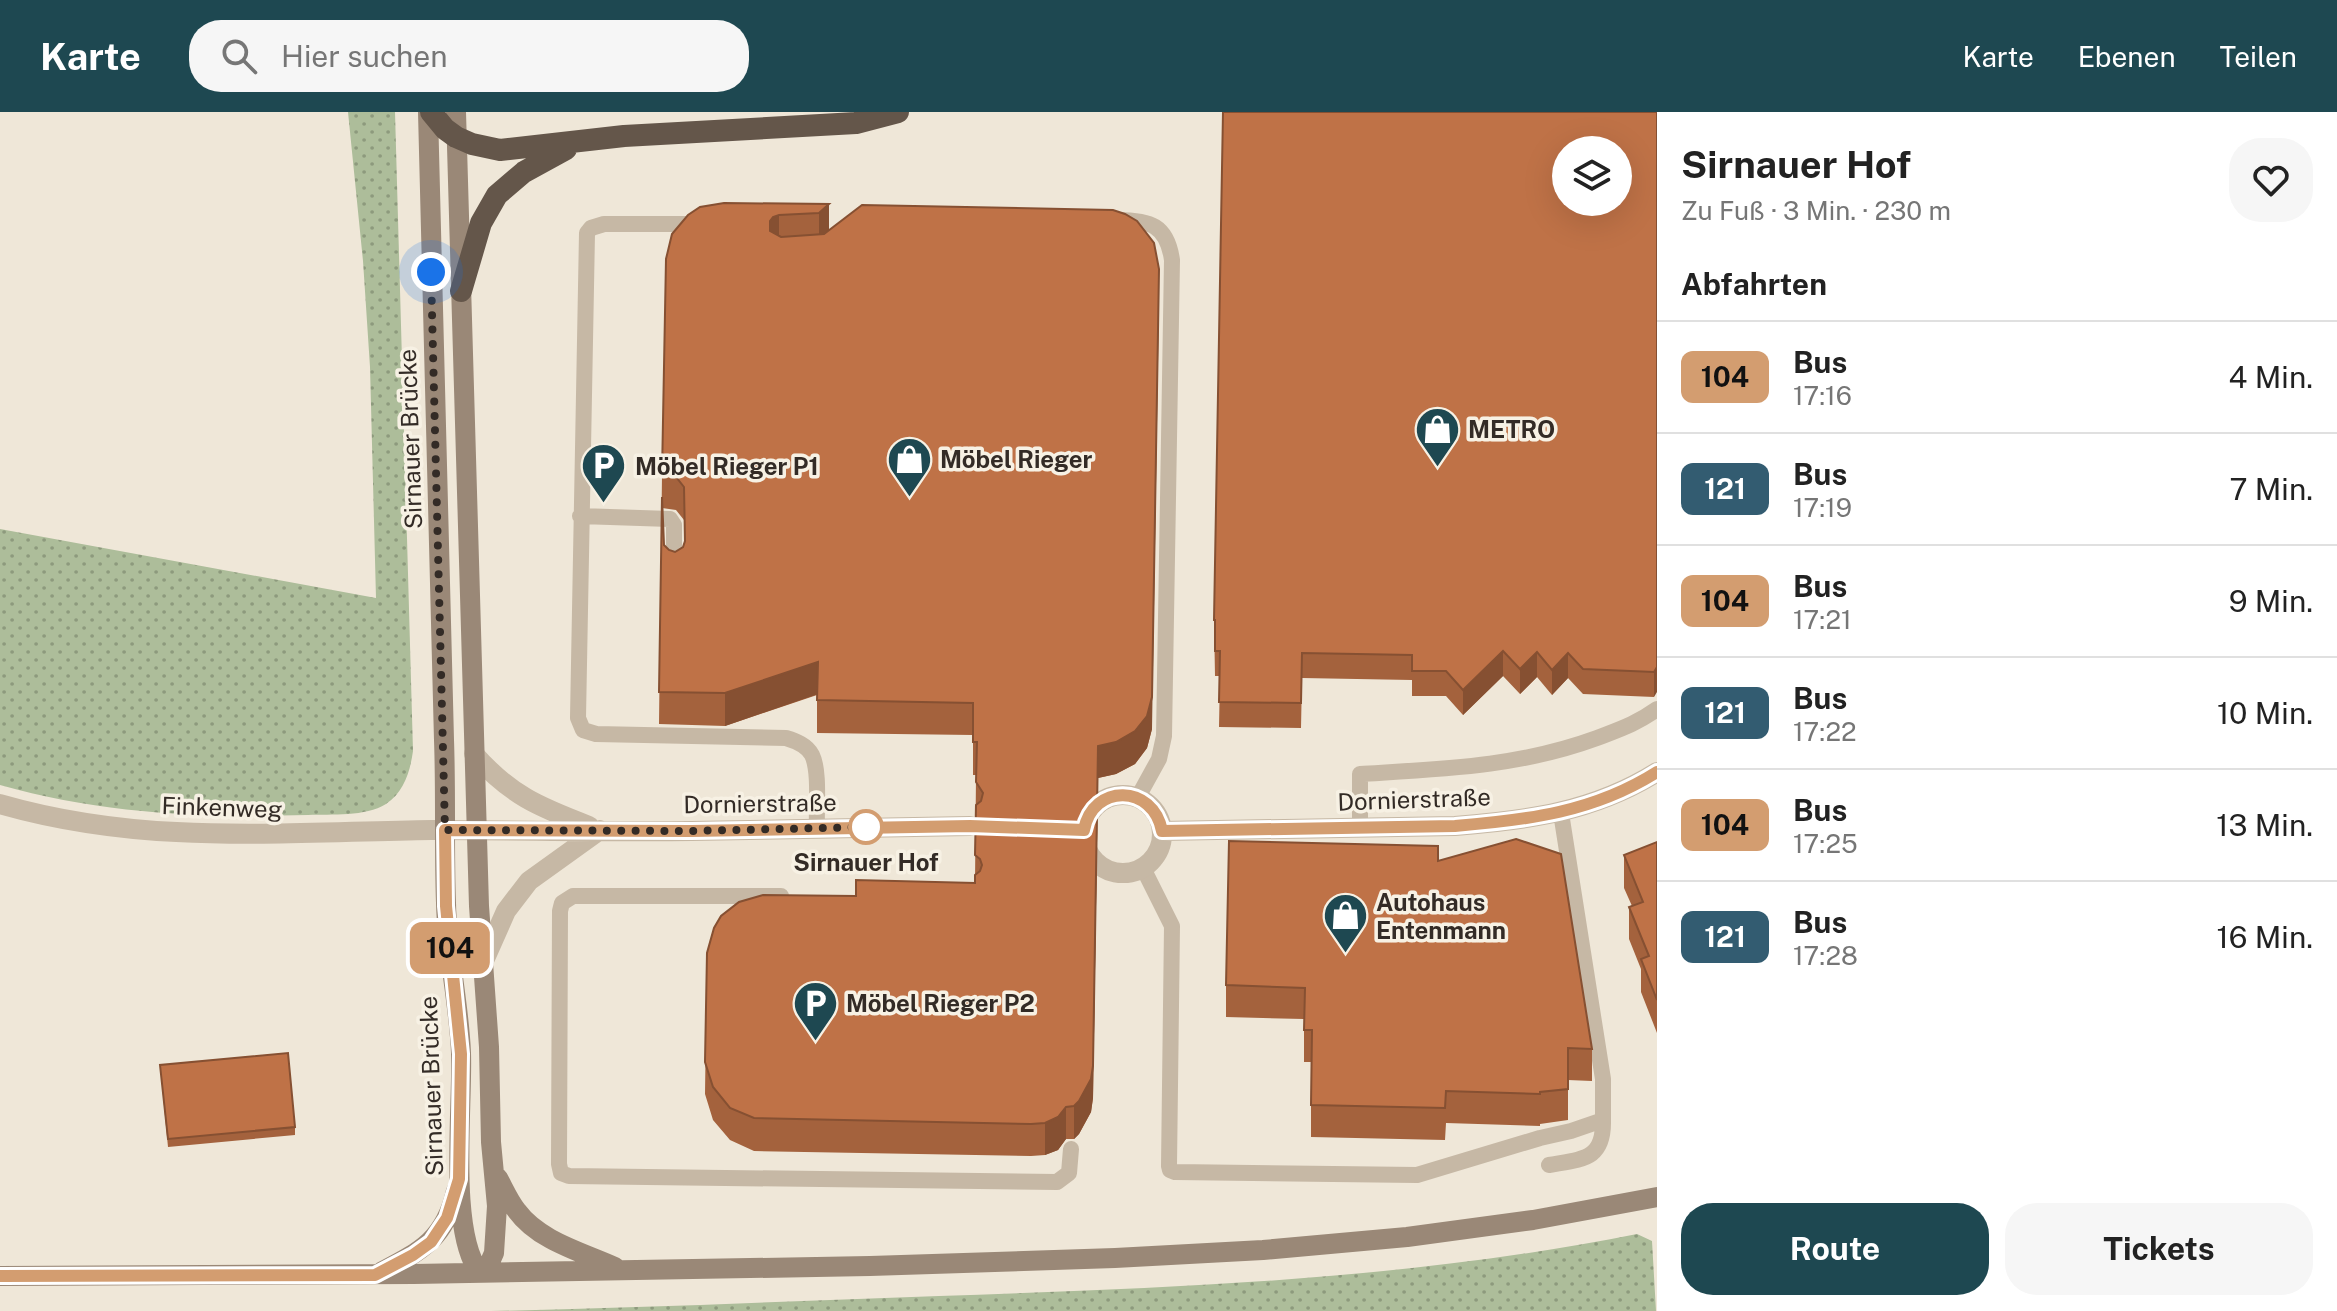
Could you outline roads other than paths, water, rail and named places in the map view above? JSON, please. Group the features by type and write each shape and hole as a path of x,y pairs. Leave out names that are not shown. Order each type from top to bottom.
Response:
{"highway":[{"path":"429,112 456,137 500,150 624,136 856,123 898,112"},
{"path":"461,291 481,223 497,195 524,172 580,142"}],"main road":[{"name":"Sirnauer Brücke","path":"429,112 446,906 461,1054 459,1179 469,1253 480,1273"},
{"path":"456,112 476,830 497,1206 494,1253 480,1273"},
{"path":"493,1170 517,1211 535,1229 622,1270"},
{"path":"375,1275 431,1242 447,1218 459,1179"},
{"path":"0,1276 375,1275 1084,1259 1263,1250 1407,1237 1657,1197"}],"street":[{"name":"Dornierstraße","path":"474,754 492,773 529,801 600,830"},
{"name":"Dornierstraße","path":"1162,831 1455,826 1503,822 1561,813 1602,800 1657,772"},
{"path":"1120,795 1138,797 1153,808 1162,831 1163,839 1157,856 1143,868 1118,874 1102,868 1090,855 1085,837 1088,817 1104,800 1120,795"},
{"name":"Finkenweg","path":"0,804 56,817 165,833 294,835 445,830"},
{"name":"Dornierstraße","path":"445,830 970,826"},
{"path":"483,963 506,911 529,881 600,830"}],"lane":[{"path":"1100,220 1143,222 1160,230 1169,242 1172,260 1164,736 1159,759 1138,797"},
{"path":"717,224 597,224 587,233 579,724 583,730 596,734 786,738 797,741 806,747 816,766 817,827"},
{"path":"580,516 667,518 673,521 674,573"},
{"path":"1360,827 1360,774 1481,766 1561,751 1638,723 1657,709"},
{"path":"1549,1165 1581,1160 1598,1150 1603,1137 1603,1079 1561,813"},
{"path":"1143,868 1172,926 1169,1166 1173,1172 1417,1175 1603,1120"},
{"path":"795,896 573,896 562,903 561,1173 569,1176 1057,1182 1069,1173 1071,1149"}],"place":[{"name":"METRO","path":"1437,468"},
{"name":"Möbel Rieger","path":"909,498"},
{"name":"Möbel Rieger P1","path":"604,505"},
{"name":"Sirnauer Hof","path":"866,827"},
{"name":"Autohaus Entenmann","path":"1345,955"},
{"name":"Möbel Rieger P2","path":"815,1042"}]}
